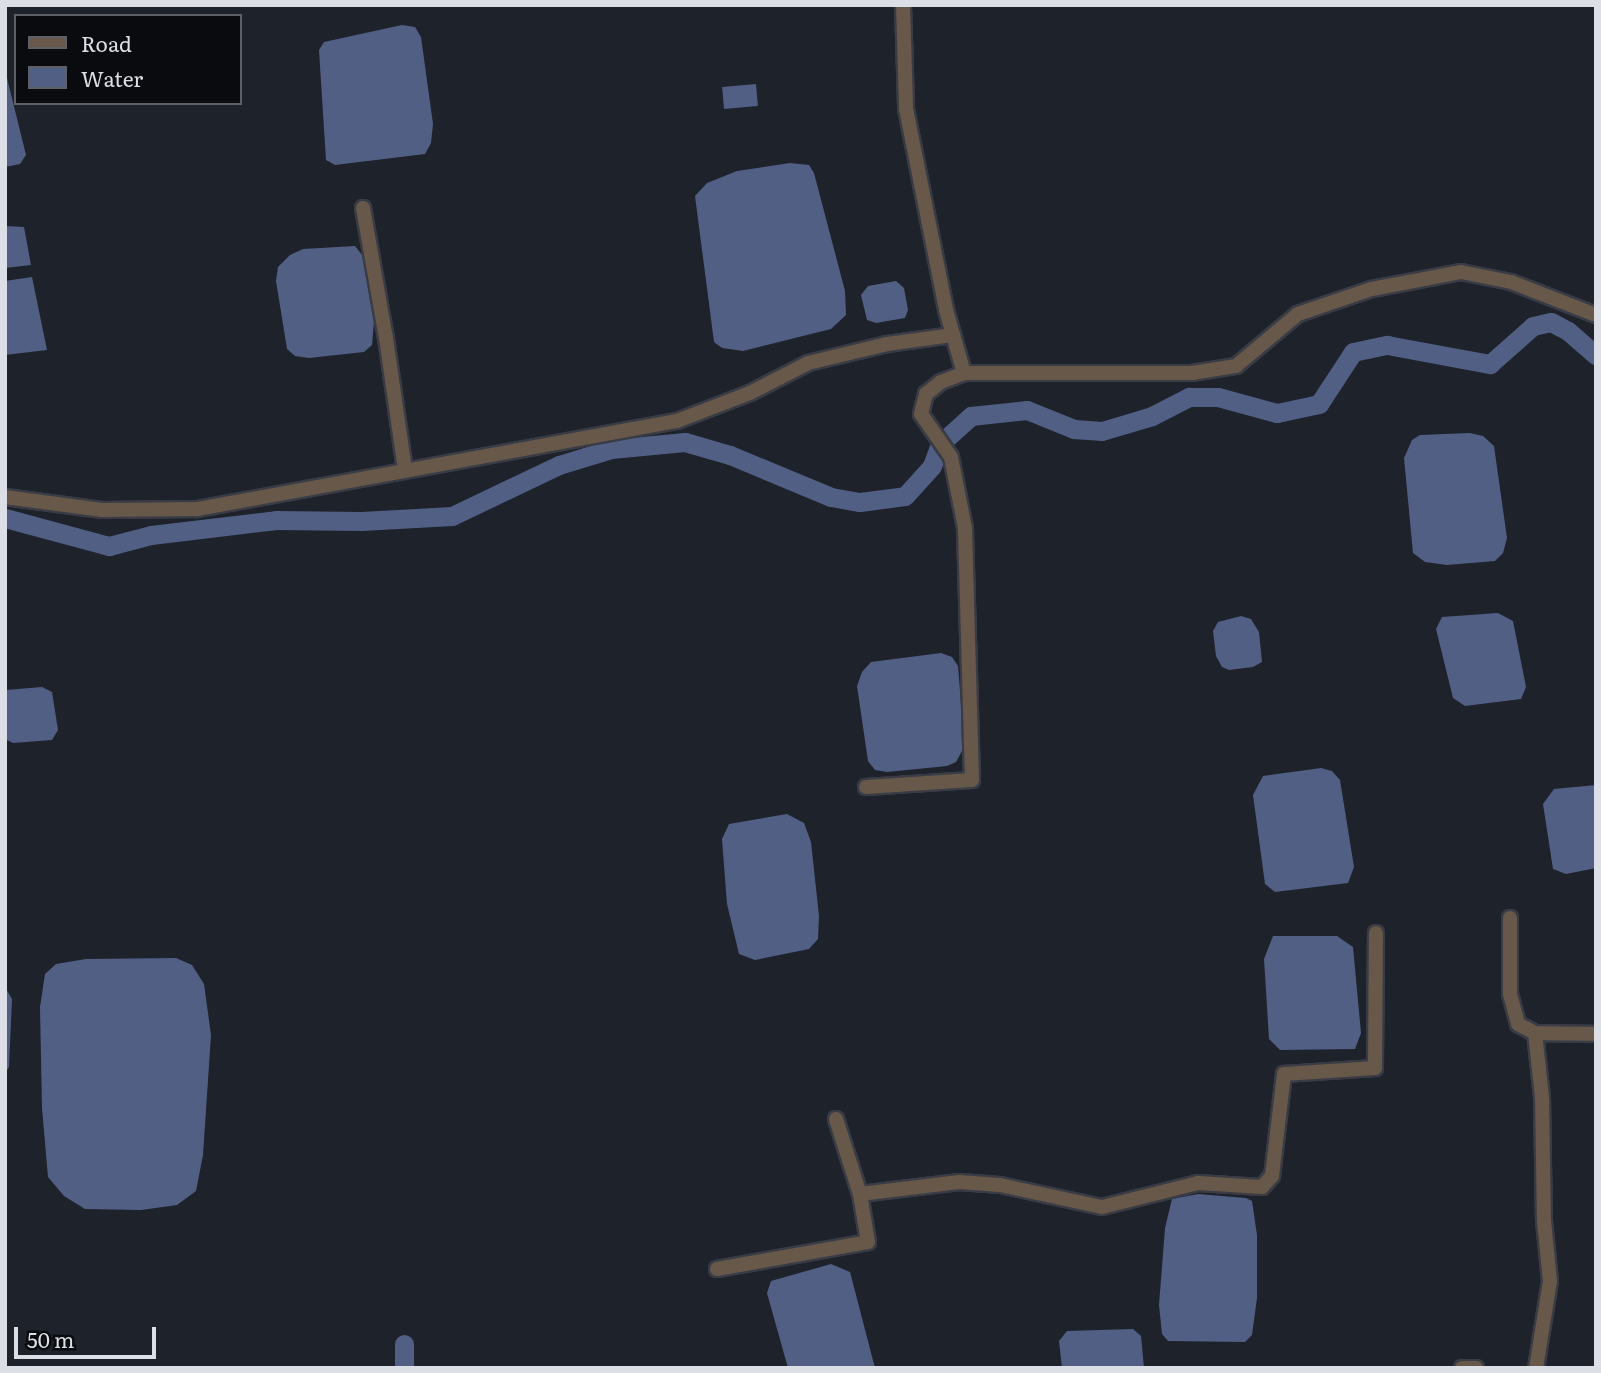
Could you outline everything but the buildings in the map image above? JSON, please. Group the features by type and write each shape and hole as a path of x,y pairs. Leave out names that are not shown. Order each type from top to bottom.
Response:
{"street":[{"path":"903,5 906,108 953,335 964,373"},
{"path":"363,208 386,338 404,470"},
{"path":"866,787 972,780 965,528 951,457 921,414 926,394 941,382 964,373 1192,373 1236,366 1298,314 1372,289 1461,272 1511,282 1596,315"},
{"path":"5,497 102,510 197,509 677,421 750,393 808,363 887,344 953,335"},
{"path":"1510,918 1510,994 1518,1024 1535,1034 1596,1034"},
{"path":"860,1194 959,1182 1000,1185 1102,1207 1198,1183 1262,1187 1272,1176 1283,1074 1375,1068 1376,933"},
{"path":"1535,1034 1542,1097 1544,1221 1550,1281 1536,1368"},
{"path":"718,1269 868,1242 860,1194 836,1119"},
{"path":"1462,1368 1476,1368"}],"water":[{"path":"402,25 415,27 421,37 433,124 431,143 425,154 335,165 326,160 319,50 324,42"},
{"path":"5,70 26,155 20,164 5,167"},
{"path":"756,84 758,106 724,109 722,87"},
{"path":"790,163 809,165 814,173 845,291 846,315 831,329 743,351 722,348 714,342 695,196 707,183 737,171"},
{"path":"5,226 24,227 31,265 5,268"},
{"path":"355,246 366,260 375,309 372,345 364,352 309,358 295,356 287,349 276,281 278,267 290,255 303,249"},
{"path":"32,277 47,350 5,355 5,281"},
{"path":"896,281 904,288 908,310 905,318 876,323 867,320 861,295 868,286"},
{"path":"1470,433 1483,436 1494,446 1507,538 1503,553 1495,561 1447,565 1425,562 1413,553 1404,458 1412,440 1420,435"},
{"path":"1498,613 1513,621 1526,687 1521,699 1465,706 1453,698 1436,629 1442,617"},
{"path":"1241,616 1251,619 1259,632 1262,662 1253,667 1229,670 1222,667 1216,656 1213,631 1218,622"},
{"path":"941,653 952,657 958,666 963,728 962,751 956,762 947,766 887,772 875,770 868,761 857,686 862,672 871,662"},
{"path":"42,687 52,692 58,730 52,740 13,743 5,739 6,690"},
{"path":"1321,768 1332,771 1340,780 1354,867 1348,883 1275,892 1265,884 1253,795 1263,776"},
{"path":"1596,785 1596,868 1566,874 1553,869 1543,804 1554,789"},
{"path":"787,814 804,823 811,842 819,916 818,939 809,949 755,960 739,954 727,904 722,839 729,824"},
{"path":"1273,936 1337,936 1353,947 1361,1033 1355,1049 1280,1050 1269,1039 1264,959"},
{"path":"176,958 192,965 204,984 211,1035 203,1155 196,1191 177,1205 141,1210 85,1209 64,1196 48,1177 42,1108 40,1007 45,974 56,964 86,959"},
{"path":"5,987 12,999 9,1067 5,1073"},
{"path":"1198,1194 1246,1198 1252,1201 1257,1235 1257,1298 1252,1335 1245,1342 1168,1341 1162,1334 1159,1305 1165,1228 1172,1199"},
{"path":"831,1264 850,1272 875,1368 788,1368 767,1293 771,1281"},
{"path":"1133,1329 1141,1336 1144,1368 1062,1368 1059,1341 1067,1331"}],"waterway":[{"path":"5,518 109,546 151,535 276,520 361,521 452,516 559,465 611,449 685,442 730,455 831,497 860,502 905,496 932,466 940,444 971,416 1027,410 1074,429 1102,431 1152,416 1189,397 1218,397 1277,413 1319,404 1353,352 1387,345 1490,364 1533,326 1551,322 1568,331 1596,355"},
{"path":"404,1344 404,1368"}]}
